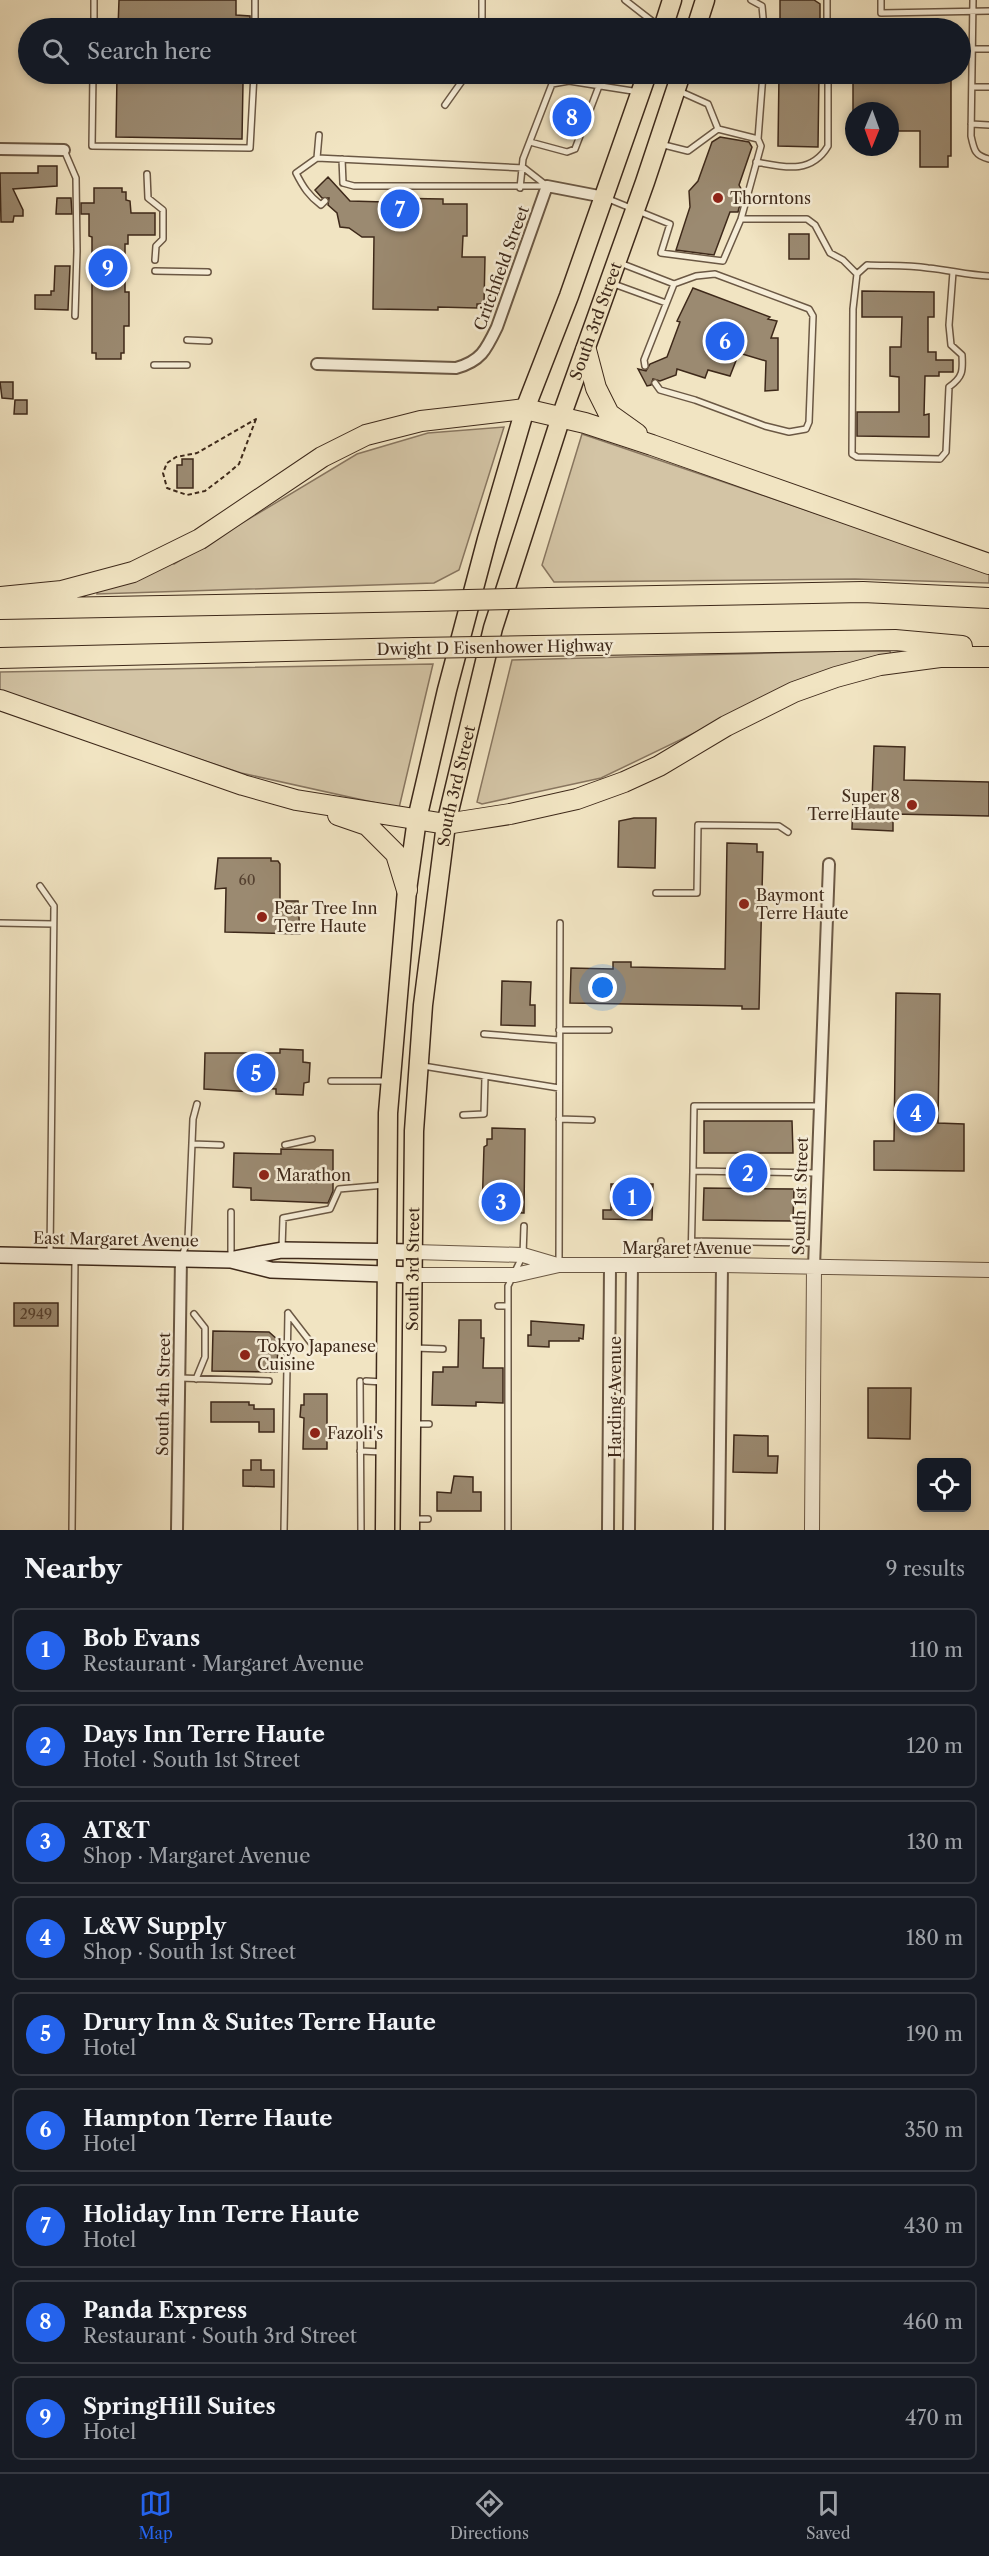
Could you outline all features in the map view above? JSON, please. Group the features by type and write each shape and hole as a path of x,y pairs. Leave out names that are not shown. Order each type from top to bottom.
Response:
{"highway":[{"path":"666,18 672,0"},
{"path":"699,18 705,0"},
{"name":"South 3rd Street","path":"384,1530 390,1081 407,890 417,819 447,690 487,539 525,409 569,296 643,84"},
{"name":"South 3rd Street","path":"410,1524 420,1424 412,1348 414,1131 431,927 446,824 493,628 561,417 636,210 677,84"},
{"path":"586,350 596,388 609,414 652,445"},
{"path":"0,597 62,591 133,572 200,539 322,457 366,435 421,421 525,409 561,417 652,445 989,564"},
{"path":"0,609 863,592 989,598"},
{"name":"Dwight D Eisenhower Highway","path":"0,658 895,640 989,649"},
{"path":"296,800 446,824 510,814 577,799 605,789 659,766 726,726 794,692 836,677 880,665 940,657 989,657"},
{"path":"0,700 243,785 296,800 367,825 396,854 407,890"}],"main road":[{"name":"Margaret Avenue","path":"231,1260 282,1250 414,1252"},
{"name":"East Margaret Avenue","path":"0,1255 231,1260"},
{"name":"Margaret Avenue","path":"231,1260 270,1270 413,1275"}],"street":[{"path":"0,149 64,150"},
{"path":"547,186 604,197"},
{"name":"Critchfield Street","path":"317,364 456,368 474,363 487,348 497,327 547,186"},
{"name":"South 1st Street","path":"812,1530 814,1267 829,864"},
{"name":"Margaret Avenue","path":"414,1252 523,1255 559,1265"},
{"name":"South 4th Street","path":"177,1530 182,1258"},
{"name":"Margaret Avenue","path":"413,1275 515,1275 559,1265 722,1265 989,1270"},
{"name":"Harding Avenue","path":"629,1530 632,1265"},
{"path":"719,1530 722,1265"},
{"name":"Harding Avenue","path":"608,1530 610,1266"},
{"path":"608,1498 630,1498"}],"lane":[{"path":"93,18 94,0"},
{"path":"255,0 255,18"},
{"path":"482,0 482,18"},
{"path":"625,0 649,18"},
{"path":"751,0 761,1 765,18"},
{"path":"827,0 827,18"},
{"path":"881,0 881,14 989,11"},
{"path":"973,0 971,124 974,151 980,157 989,159"},
{"path":"972,49 989,49"},
{"path":"93,84 92,146 250,148 253,84"},
{"path":"445,105 460,84"},
{"path":"520,188 524,168 523,159 552,84"},
{"path":"587,84 640,92"},
{"path":"681,84 708,104 718,129"},
{"path":"721,276 723,261 741,219 761,146 759,140 762,84"},
{"path":"756,162 792,169 814,161 824,153 828,146 828,84"},
{"path":"530,142 567,152 575,149 599,86"},
{"path":"972,87 989,87"},
{"path":"971,124 989,124"},
{"path":"718,129 759,140"},
{"path":"658,143 688,151 718,129"},
{"path":"317,158 319,135"},
{"path":"64,150 76,178 75,316"},
{"path":"325,201 321,205 312,198 303,188 296,173 317,158 524,168 547,186"},
{"path":"342,159 341,186 520,188 547,186"},
{"path":"147,174 148,198 163,210 163,239 156,246 155,260"},
{"path":"604,197 670,224 661,253 723,261"},
{"path":"741,219 807,219 815,225 830,252 857,274"},
{"path":"617,262 674,284 705,274 721,276 809,309 813,316 809,422 806,429 789,432 765,426 695,400 660,390 655,383"},
{"path":"953,272 949,325 951,345 962,355 963,374 949,387 946,452 940,459 857,457 852,454 854,309 857,274 867,265 927,268 989,276"},
{"path":"155,271 208,272"},
{"path":"610,282 666,303"},
{"path":"645,366 644,360 674,284"},
{"path":"187,340 209,341"},
{"path":"154,365 187,365"},
{"path":"656,893 698,893 698,825 779,826 788,832"},
{"path":"40,886 54,906 50,1256"},
{"path":"0,923 53,924"},
{"path":"559,1265 560,923"},
{"path":"560,1030 609,1030"},
{"path":"484,1034 560,1040"},
{"path":"419,1066 559,1088"},
{"path":"463,1115 484,1114 484,1077"},
{"path":"331,1081 390,1081"},
{"path":"182,1258 188,1239 193,1119 197,1104"},
{"path":"692,1265 694,1106 820,1106"},
{"path":"559,1119 592,1120"},
{"path":"285,1145 312,1139"},
{"path":"192,1144 221,1145"},
{"path":"693,1171 818,1173"},
{"path":"282,1250 283,1218 330,1209 339,1189 387,1185"},
{"path":"231,1212 231,1260"},
{"path":"508,1530 508,1286 523,1255 524,1226"},
{"path":"661,1241 661,1265"},
{"path":"692,1241 815,1243"},
{"path":"72,1530 75,1256"},
{"path":"498,1306 508,1306"},
{"path":"284,1530 288,1313 315,1348"},
{"path":"194,1314 205,1328 205,1357 196,1379"},
{"path":"412,1348 443,1349"},
{"path":"178,1378 269,1381"},
{"path":"361,1530 360,1451 363,1381 385,1382"},
{"path":"360,1451 385,1453"},
{"path":"410,1524 428,1519"}],"path":[{"path":"256,419 239,464 226,476 205,491 186,495 167,488 163,473 167,462 177,457 197,453 256,419"}],"shaded area":[{"path":"504,427 459,570 434,583 97,594 97,589 171,561 174,564 357,454 428,433"},
{"path":"582,434 989,572 989,583 855,579 554,582 542,565"},
{"path":"890,651 891,656 709,726 601,778 482,804 477,802 512,660"},
{"path":"433,664 399,808 241,773 115,731 75,715 0,693 0,672"}],"building":[{"path":"119,0 236,0 236,15 250,16 250,18 118,18"},
{"path":"780,0 814,0 820,4 820,18 780,18"},
{"path":"117,84 243,84 242,139 116,137"},
{"path":"779,84 819,84 818,147 778,146"},
{"path":"853,84 951,84 951,156 948,156 948,167 920,167 920,131 899,131 899,102 853,102"},
{"path":"574,99 587,103 575,135 556,129 564,105 566,106 568,100 573,101"},
{"path":"720,137 749,142 752,147 739,185 743,192 738,212 730,212 714,255 676,250 690,207 689,191 698,181 712,142"},
{"path":"38,166 57,166 57,186 13,189 23,210 23,216 14,216 13,222 1,222 0,173 38,173"},
{"path":"328,177 350,201 385,202 385,198 443,199 443,204 467,204 467,236 463,236 462,257 485,257 484,304 477,304 477,308 438,307 438,310 373,309 374,237 362,237 349,228 340,227 337,213 328,205 329,198 322,198 315,190"},
{"path":"94,188 122,188 122,192 126,192 126,200 130,201 131,213 155,213 155,235 128,235 128,244 125,244 125,292 129,292 129,326 124,326 124,353 121,353 121,359 96,359 96,353 92,353 92,237 89,236 89,214 81,214 81,203 94,203"},
{"path":"57,198 71,198 72,214 56,214"},
{"path":"789,234 809,234 809,259 789,259"},
{"path":"55,266 70,266 68,310 35,309 35,295 51,295 51,291 54,291"},
{"path":"693,288 777,321 771,338 778,338 778,390 765,391 766,361 739,353 730,376 708,370 705,378 677,369 676,375 660,381 653,379 651,385 647,386 638,369 646,371 650,364 667,357 680,322 677,321"},
{"path":"862,291 934,292 934,317 928,317 928,352 936,352 936,360 953,360 953,372 939,372 939,376 925,376 924,415 929,414 929,437 857,436 857,412 899,412 899,377 890,376 890,347 901,347 902,317 862,317"},
{"path":"0,382 13,382 13,399 2,398"},
{"path":"15,400 27,400 27,414 14,414"},
{"path":"182,459 193,459 193,488 177,488 177,465 182,465"},
{"path":"874,746 905,747 904,780 989,782 989,816 893,814 893,831 852,829 853,800 872,800"},
{"path":"656,818 655,868 618,867 619,821"},
{"name":"Baymont Terre Haute","path":"727,843 757,844 757,852 763,852 759,1009 742,1009 742,1006 570,1003 571,968 613,969 613,962 631,962 631,967 725,969"},
{"path":"218,858 271,858 271,861 278,861 280,864 280,901 298,901 300,934 225,932 226,888 215,889"},
{"path":"502,981 531,982 530,1005 535,1005 535,1026 501,1025"},
{"path":"896,993 940,994 938,1123 964,1124 964,1171 874,1170 874,1141 894,1141"},
{"path":"280,1049 303,1050 303,1062 310,1063 309,1082 304,1083 303,1095 276,1094 276,1089 254,1088 254,1092 204,1089 205,1053 280,1053"},
{"path":"704,1121 792,1121 793,1153 704,1153"},
{"path":"492,1128 525,1129 524,1213 482,1212 484,1147 487,1145 487,1139 492,1139"},
{"path":"281,1149 333,1150 333,1191 328,1203 251,1200 251,1188 233,1187 234,1153 281,1154"},
{"path":"611,1184 653,1184 652,1220 603,1219 603,1210 611,1210"},
{"path":"704,1188 794,1189 793,1221 703,1220"},
{"path":"14,1303 58,1303 58,1326 14,1326"},
{"path":"459,1320 481,1320 481,1338 484,1338 483,1368 503,1368 503,1403 476,1402 476,1406 432,1405 433,1372 443,1372 443,1367 458,1367"},
{"path":"531,1321 584,1325 583,1339 549,1341 549,1347 528,1346"},
{"name":"Tokyo Japanese Cuisine","path":"213,1331 269,1332 278,1340 277,1372 212,1371"},
{"path":"868,1388 911,1388 910,1439 868,1438"},
{"name":"Fazoli's","path":"304,1394 327,1394 327,1449 303,1449 304,1418 300,1417 301,1405 304,1405"},
{"path":"211,1402 249,1402 249,1405 254,1405 254,1409 274,1409 274,1432 259,1432 259,1422 211,1422"},
{"path":"734,1435 768,1436 768,1456 778,1456 777,1473 733,1472"},
{"path":"251,1460 261,1460 261,1470 274,1470 274,1487 243,1486 243,1470 251,1470"},
{"path":"454,1476 473,1477 473,1492 481,1492 481,1511 437,1511 437,1492 451,1493"}],"place":[{"name":"Panda Express","path":"572,117"},
{"name":"Thorntons","path":"718,198"},
{"name":"Holiday Inn Terre Haute","path":"400,209"},
{"name":"SpringHill Suites","path":"108,268"},
{"name":"Hampton Terre Haute","path":"725,341"},
{"name":"Super 8 Terre Haute","path":"912,805"},
{"name":"Baymont Terre Haute","path":"744,904"},
{"name":"Pear Tree Inn Terre Haute","path":"262,917"},
{"name":"Drury Inn & Suites Terre Haute","path":"256,1073"},
{"name":"L&W Supply","path":"916,1113"},
{"name":"Days Inn Terre Haute","path":"748,1173"},
{"name":"Marathon","path":"264,1175"},
{"name":"Bob Evans","path":"632,1197"},
{"name":"AT&T","path":"501,1202"},
{"name":"Tokyo Japanese Cuisine","path":"245,1355"},
{"name":"Fazoli's","path":"315,1433"}]}
